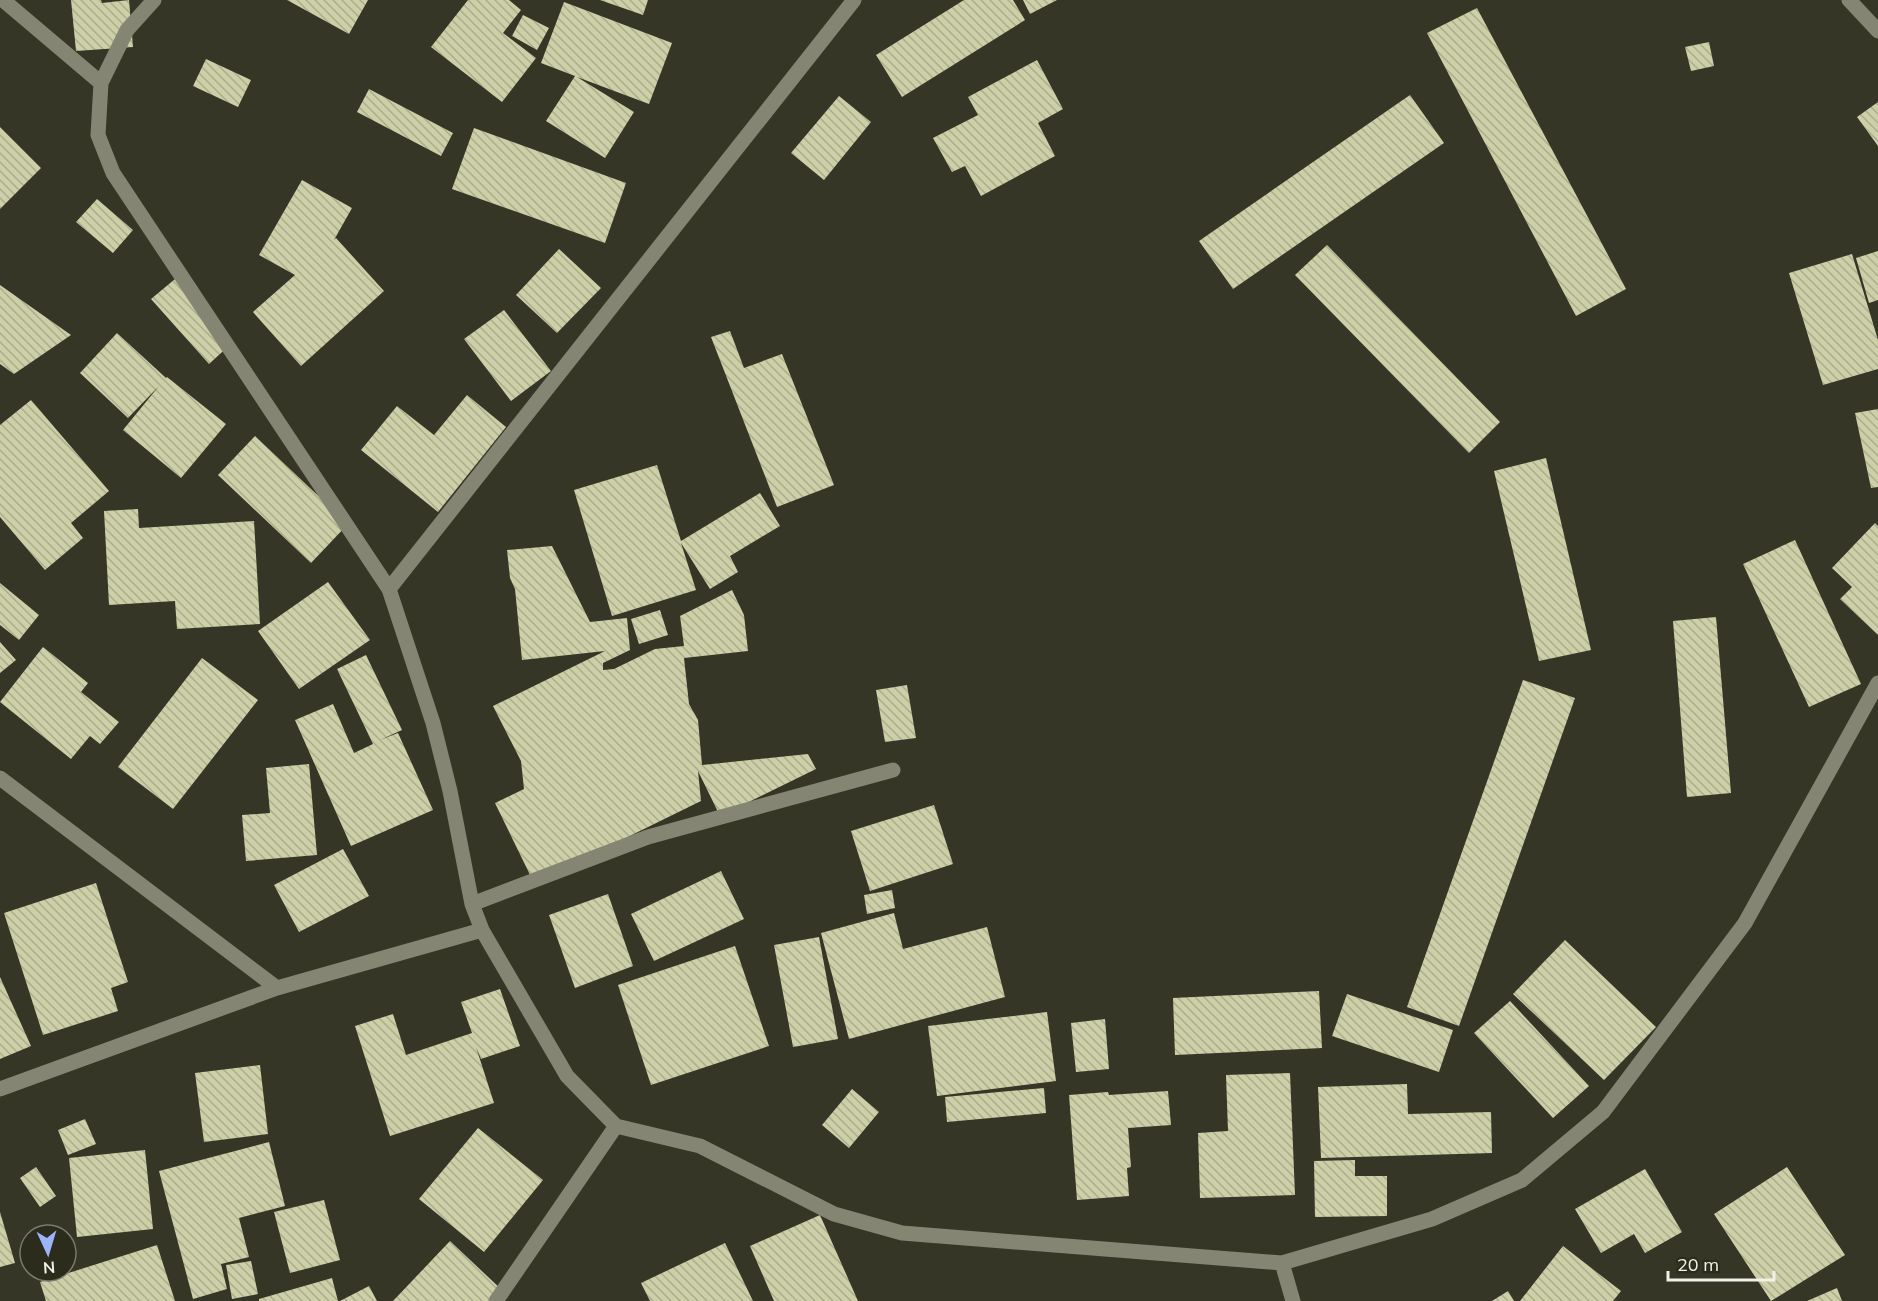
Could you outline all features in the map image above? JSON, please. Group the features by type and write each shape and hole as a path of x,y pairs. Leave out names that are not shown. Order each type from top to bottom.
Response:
{"street":[{"path":"3,0 101,83"},
{"path":"154,0 127,30 101,83 98,135 113,173 389,588 433,723 450,790 472,904 482,930 567,1076 616,1126 700,1146 834,1214 902,1233 1282,1263 1432,1218 1522,1180 1603,1112 1745,923 1878,683"},
{"path":"389,588 854,0"},
{"path":"1849,0 1878,32"},
{"path":"472,904 648,837 893,770"},
{"path":"0,778 277,988"},
{"path":"0,1089 277,988 482,930"},
{"path":"496,1301 616,1126"},
{"path":"1282,1263 1293,1301"}],"building":[{"path":"71,0 101,0 102,3 129,0 133,47 76,51"},
{"path":"287,0 368,0 349,34"},
{"path":"468,0 509,0 521,10 503,33 536,58 502,102 431,47"},
{"path":"600,0 648,0 643,15"},
{"path":"964,0 1013,0 1025,20 902,97 876,55"},
{"path":"1023,0 1057,0 1030,14"},
{"path":"564,2 672,43 649,104 577,77 634,112 605,158 546,121 575,76 541,63"},
{"path":"1477,8 1626,289 1576,316 1427,33"},
{"path":"523,15 549,28 537,50 512,36"},
{"path":"1709,42 1714,66 1691,71 1685,47"},
{"path":"206,59 251,80 238,107 193,86"},
{"path":"1037,60 1063,109 1038,123 1055,156 981,196 965,166 952,172 933,138 978,115 968,97"},
{"path":"369,89 453,133 441,156 357,112"},
{"path":"1410,95 1444,143 1233,289 1199,241"},
{"path":"839,96 871,122 824,180 791,153"},
{"path":"1878,102 1878,146 1857,117"},
{"path":"0,127 41,168 0,209"},
{"path":"474,128 626,183 605,243 452,189"},
{"path":"302,180 352,208 334,240 336,238 384,291 301,366 253,312 295,275 259,255"},
{"path":"97,199 133,230 113,253 76,222"},
{"path":"1327,245 1500,422 1469,453 1295,275"},
{"path":"559,249 601,288 557,333 516,295"},
{"path":"1878,251 1878,300 1869,303 1856,258"},
{"path":"1852,254 1878,340 1878,369 1823,385 1789,273"},
{"path":"175,279 232,343 209,364 151,299"},
{"path":"0,285 71,335 14,374 0,364"},
{"path":"504,310 551,371 511,401 464,339"},
{"path":"730,331 744,368 782,354 834,485 777,507 711,337"},
{"path":"117,333 166,378 226,424 181,478 123,430 159,386 128,418 80,373"},
{"path":"467,395 506,427 438,512 361,450 397,406 434,435"},
{"path":"31,400 109,491 71,523 83,538 45,570 0,517 0,425"},
{"path":"1878,409 1878,487 1871,488 1855,413"},
{"path":"255,436 348,524 311,563 218,475"},
{"path":"1546,458 1591,650 1539,661 1494,471"},
{"path":"657,465 681,541 760,493 780,526 730,556 738,572 710,589 681,543 696,590 612,616 574,490"},
{"path":"138,509 139,528 254,521 260,624 177,629 175,601 109,605 104,511"},
{"path":"1875,523 1878,526 1878,635 1840,599 1852,587 1832,568"},
{"path":"1795,540 1861,684 1809,707 1743,564"},
{"path":"552,546 590,622 627,618 630,650 603,663 603,670 614,669 655,649 684,646 680,616 732,590 744,615 748,651 684,658 689,704 698,720 702,765 808,754 816,769 720,816 698,771 701,801 534,883 495,803 524,789 521,761 493,706 605,651 522,660 515,589 510,578 507,550"},
{"path":"328,582 370,640 299,689 258,631"},
{"path":"0,583 39,615 19,640 0,625"},
{"path":"660,610 668,635 639,644 631,619"},
{"path":"1716,617 1731,793 1687,797 1673,621"},
{"path":"0,642 16,660 0,673"},
{"path":"43,647 88,683 81,692 119,722 100,744 90,736 71,759 0,702"},
{"path":"366,655 402,730 380,740 398,733 433,810 351,846 295,720 333,704 354,753 373,744 337,669"},
{"path":"202,658 258,700 173,809 118,767"},
{"path":"1523,680 1575,698 1459,1026 1407,1007"},
{"path":"907,685 916,738 885,742 876,690"},
{"path":"309,764 317,855 246,861 242,815 270,813 266,768"},
{"path":"934,805 953,864 870,891 851,831"},
{"path":"343,849 369,896 299,932 274,885"},
{"path":"721,871 744,919 654,961 631,914"},
{"path":"96,883 128,982 111,988 118,1011 43,1035 4,913"},
{"path":"892,890 895,908 867,914 864,895"},
{"path":"608,894 633,966 575,988 549,915"},
{"path":"894,913 903,949 987,927 1005,997 849,1039 821,933"},
{"path":"819,937 838,1039 793,1047 774,945"},
{"path":"1565,940 1656,1027 1604,1080 1513,994"},
{"path":"735,946 769,1046 651,1085 618,985"},
{"path":"0,977 31,1046 0,1059"},
{"path":"500,989 520,1046 481,1059 476,1047 494,1103 390,1136 355,1026 393,1014 406,1055 472,1033 461,1002"},
{"path":"1319,991 1322,1048 1175,1055 1173,998"},
{"path":"1347,994 1453,1030 1439,1072 1332,1036"},
{"path":"1510,1001 1589,1086 1553,1118 1474,1033"},
{"path":"1047,1012 1056,1081 937,1096 928,1026"},
{"path":"1105,1019 1109,1069 1076,1072 1071,1023"},
{"path":"260,1065 268,1134 204,1142 195,1073"},
{"path":"1290,1073 1295,1195 1200,1198 1198,1133 1228,1131 1226,1075"},
{"path":"1407,1084 1408,1114 1491,1112 1492,1153 1321,1158 1318,1087"},
{"path":"1044,1088 1046,1113 947,1122 945,1097"},
{"path":"852,1089 879,1112 849,1148 822,1125"},
{"path":"1168,1091 1171,1125 1128,1128 1131,1167 1127,1168 1129,1196 1077,1200 1069,1095"},
{"path":"85,1119 96,1144 68,1155 58,1130"},
{"path":"478,1128 543,1180 484,1252 419,1199"},
{"path":"269,1142 285,1206 239,1218 249,1257 221,1264 227,1289 193,1299 159,1171"},
{"path":"145,1150 153,1229 78,1237 69,1158"},
{"path":"1355,1160 1355,1176 1387,1176 1387,1216 1315,1217 1314,1161"},
{"path":"36,1167 56,1196 40,1207 20,1178"},
{"path":"1787,1167 1845,1255 1771,1301 1714,1214"},
{"path":"1645,1169 1682,1232 1645,1253 1634,1234 1601,1253 1575,1209"},
{"path":"324,1200 340,1260 290,1273 274,1212"},
{"path":"0,1212 15,1263 0,1267"},
{"path":"820,1215 858,1301 774,1301 750,1246"},
{"path":"450,1241 503,1291 494,1301 393,1301"},
{"path":"725,1243 753,1301 650,1301 641,1283"},
{"path":"157,1245 175,1301 46,1301 40,1283 78,1283 78,1270"},
{"path":"1563,1246 1621,1291 1613,1301 1520,1301"},
{"path":"251,1261 258,1294 232,1299 226,1265"},
{"path":"332,1278 338,1301 259,1301 259,1299"},
{"path":"369,1286 377,1301 340,1301"},
{"path":"1837,1288 1842,1301 1807,1301"},
{"path":"1508,1291 1514,1301 1492,1301"}]}
